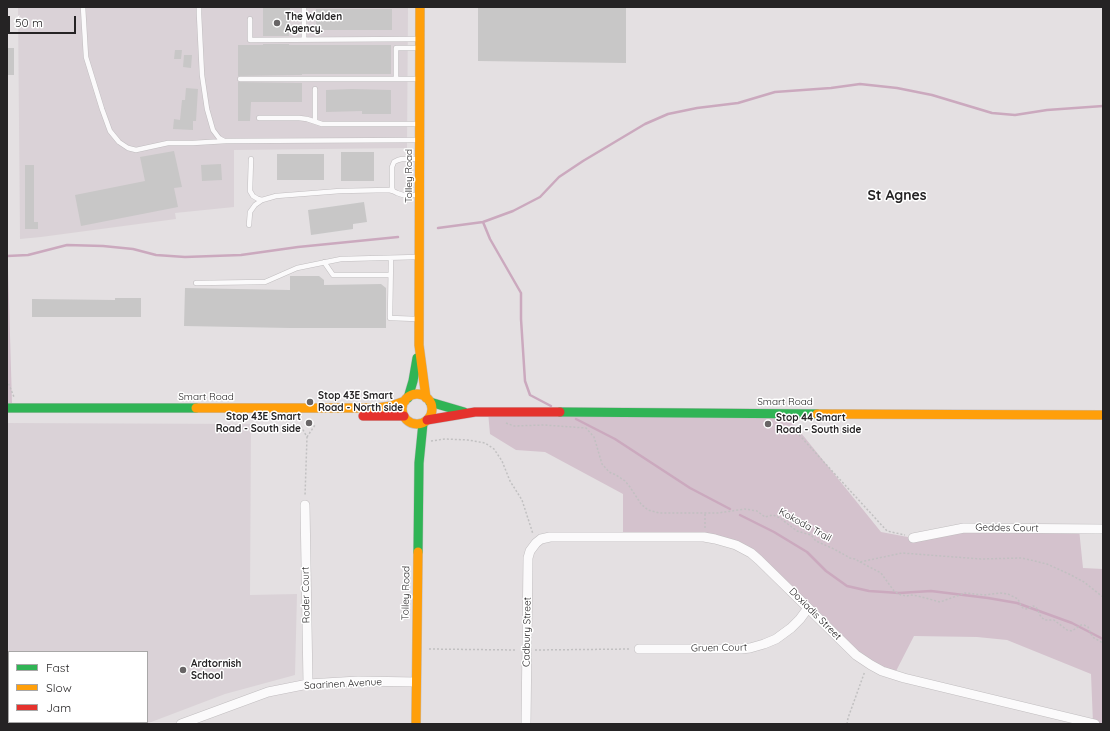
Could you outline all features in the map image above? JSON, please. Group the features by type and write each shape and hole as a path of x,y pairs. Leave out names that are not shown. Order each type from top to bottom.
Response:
{"main road":[{"name":"Tolley Road","path":"420,7 419,346 428,400"},
{"name":"Tolley Road","path":"406,400 413,381 419,346"},
{"path":"417,395 428,400 432,407 430,416 425,422 414,424 409,422 404,416 402,407 406,400 417,395"},
{"name":"Smart Road","path":"7,408 377,408 391,406 406,400"},
{"name":"Smart Road","path":"428,400 467,413"},
{"name":"Smart Road","path":"425,422 467,413 1103,415"},
{"name":"Smart Road","path":"7,414 404,416"},
{"name":"Tolley Road","path":"416,724 419,463 425,422"},
{"name":"Tolley Road","path":"412,423 419,463"}],"street":[{"name":"Roder Court","path":"305,505 308,684"},
{"name":"Geddes Court","path":"912,538 964,528 1103,529"},
{"name":"Doxiadis Street","path":"536,543 541,539 550,537 704,537 726,542 743,548 765,565 856,655 882,671 904,678 1095,724"},
{"name":"Cadbury Street","path":"526,724 528,558 530,551 536,543"},
{"name":"Gruen Court","path":"639,649 750,648 776,639 800,620 808,608"},
{"name":"Saarinen Avenue","path":"181,724 268,692 308,684 358,681 416,682"}],"lane":[{"path":"83,7 84,38 88,63 102,109 110,130 119,142 128,148 136,150 168,143 226,141 420,140"},
{"path":"199,7 198,14 202,75 206,109 213,130 219,138 226,141"},
{"path":"304,7 304,39"},
{"path":"250,20 250,40 420,39"},
{"path":"396,79 396,48 420,48"},
{"path":"240,79 420,79"},
{"path":"315,89 315,121"},
{"path":"258,118 299,118 322,124 420,124"},
{"path":"393,191 392,167 394,162 402,159 420,158"},
{"path":"251,159 250,191 253,196 262,200"},
{"path":"249,225 250,212 255,205 262,200 276,196 340,191 389,190 403,195 420,195"},
{"path":"196,283 265,282 297,268 341,259 419,257"},
{"path":"390,258 390,318 419,319"},
{"path":"324,262 333,275 390,275"}],"path":[{"path":"7,380 15,398"},
{"name":"Kokoda Trail","path":"500,421 514,426 544,425 586,428 594,437 602,464 609,472 625,481 641,504 648,510 658,514 727,512 745,509 757,512 765,517 774,515 797,531 811,535 816,541 834,548 850,558 855,559 881,573 894,591 901,595 918,596 940,602 966,593 984,595 1000,593 1008,594 1018,599 1023,608 1026,609 1033,606 1036,607 1041,617 1045,620 1054,620 1067,630 1072,631 1081,625 1084,625 1088,628 1094,638 1103,643"},
{"path":"307,437 315,425"},
{"path":"301,426 307,437 305,505"},
{"path":"791,426 887,530 912,538"},
{"path":"429,441 445,439 468,440 485,443 494,449 502,461 510,481 522,500 536,543"},
{"path":"704,537 705,513"},
{"path":"860,562 902,553 967,558 1022,558 1047,564 1069,574 1084,582 1103,597"},
{"path":"848,724 848,718 866,669"}],"shaded area":[{"path":"18,7 408,7 407,148 234,150 234,207 175,213 176,219 20,239"},
{"path":"7,233 12,403 7,403"},
{"path":"488,412 785,413 881,532 913,538 964,528 1079,529 1083,568 1103,569 1103,724 1093,723 1091,674 1007,640 977,637 914,636 894,675 867,663 759,560 719,540 623,537 623,494 545,452 516,450 490,434"},
{"path":"7,423 251,424 250,595 297,594 295,675 225,694 146,724 7,724"}],"building":[{"name":"The Walden Agency.","path":"263,7 290,7 289,36 263,36"},
{"path":"478,7 626,7 626,63 478,61"},
{"path":"316,9 392,9 392,30 316,30"},
{"path":"238,45 391,45 391,74 238,76"},
{"path":"7,48 14,48 14,75 7,75"},
{"path":"175,50 182,50 181,59 174,59"},
{"path":"184,55 192,55 191,68 183,67"},
{"path":"238,82 302,83 302,102 251,102 250,121 238,121"},
{"path":"186,88 198,89 196,121 193,121 193,130 173,129 174,119 180,120 182,100 185,100"},
{"path":"326,90 391,90 391,114 362,114 362,111 326,112"},
{"path":"174,151 182,187 174,188 178,207 81,226 75,195 145,181 140,157"},
{"path":"341,152 374,152 374,181 341,181"},
{"path":"277,154 324,154 324,180 277,180"},
{"path":"221,164 222,180 202,181 201,165"},
{"path":"25,165 34,165 34,222 38,222 38,229 25,229"},
{"path":"364,202 367,222 353,224 353,229 311,235 308,210"},
{"path":"290,276 319,276 324,280 324,285 381,284 386,288 386,328 184,326 185,288 290,290"},
{"path":"115,298 141,298 141,317 32,317 32,299 115,300"}],"waterway":[{"path":"438,228 483,222 513,211 540,197 559,177 583,161 645,124 668,114 697,108 738,103 775,92 831,88 860,84 897,88 932,95 992,113 1015,115 1047,110 1103,106"},
{"path":"483,222 490,239 521,293 525,381 530,395 551,406"},
{"path":"7,256 28,255 67,245 133,249 156,255 185,257 241,255 298,247 398,237"},
{"path":"576,419 615,439 690,488 730,509"},
{"path":"740,515 774,532 807,552 826,571 847,586 869,591 899,593 931,591 1017,603 1072,623 1103,639"}],"traffic: fast":[{"path":"408,398 417,358"},
{"path":"430,402 464,412"},
{"path":"7,408 196,408"},
{"path":"560,412 817,414"},
{"path":"418,552 419,463 423,423"}],"traffic: slow":[{"path":"420,7 419,345 426,398"},
{"path":"417,394 427,399 432,409 427,419 417,424 407,419 402,409 407,399 417,394"},
{"path":"196,408 377,408 391,406 405,401"},
{"path":"817,414 1103,415"},
{"path":"416,724 418,552"}],"traffic: jam":[{"path":"427,420 475,412 560,412"},
{"path":"363,416 404,416"}],"place":[{"name":"The Walden Agency.","path":"277,23"},
{"name":"Stop 43E Smart Road - North side","path":"310,402"},
{"name":"Stop 43E Smart Road - South side","path":"309,423"},
{"name":"Stop 44 Smart Road - South side","path":"768,424"},
{"name":"Ardtornish School","path":"183,670"}],"district":[{"name":"St Agnes","path":"897,196"}]}
